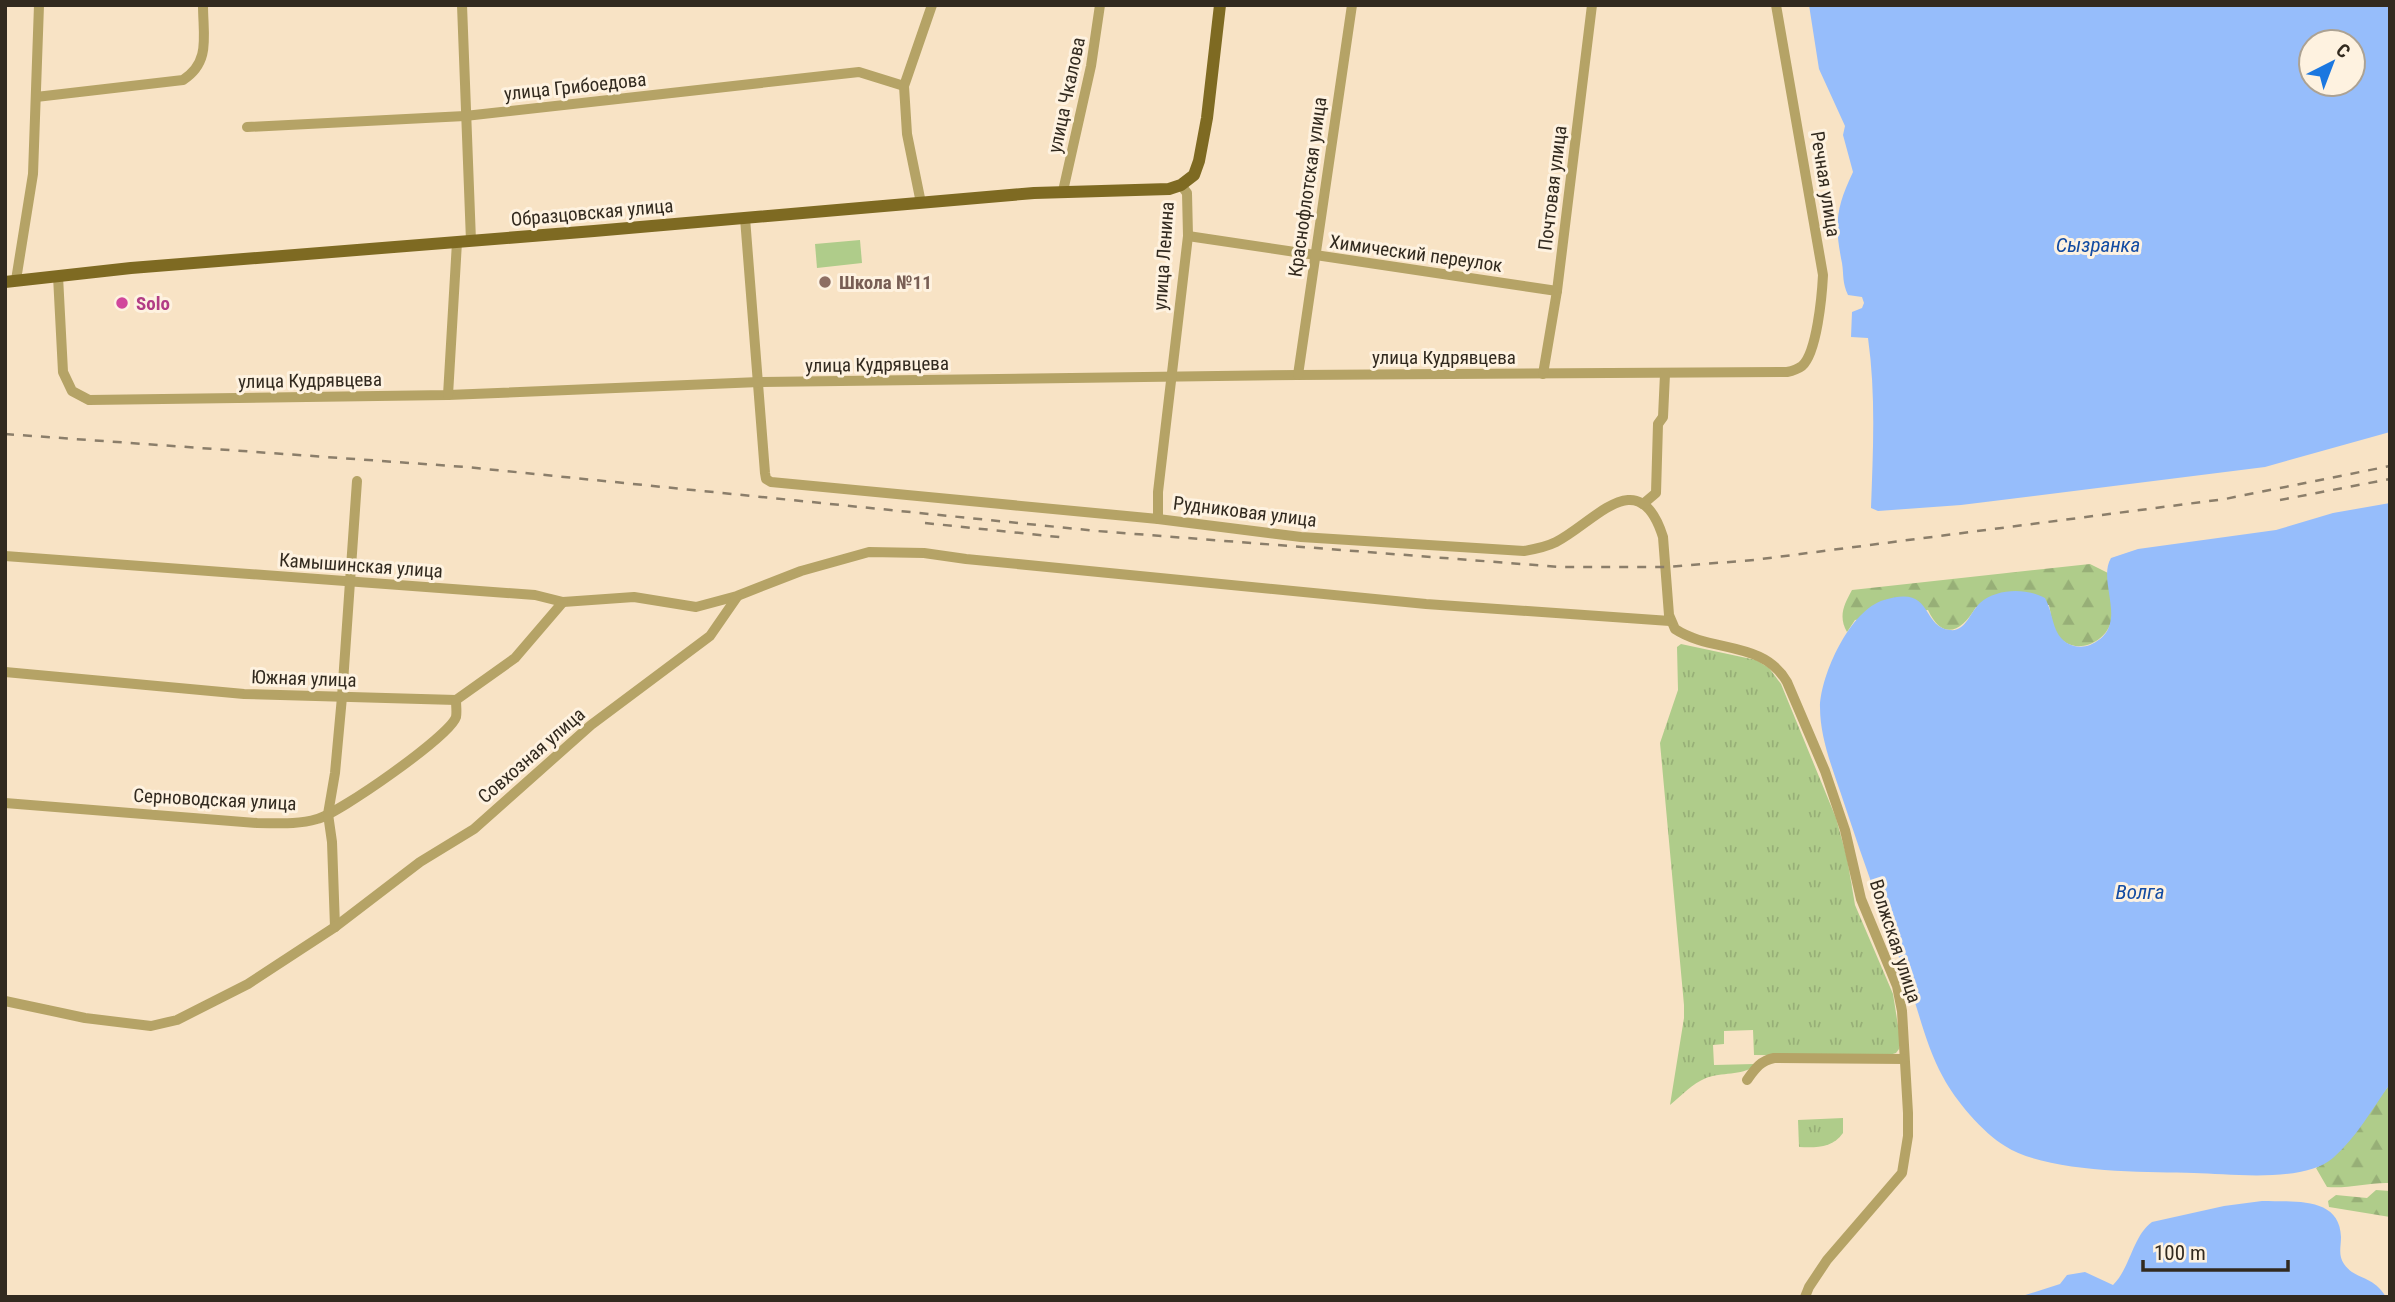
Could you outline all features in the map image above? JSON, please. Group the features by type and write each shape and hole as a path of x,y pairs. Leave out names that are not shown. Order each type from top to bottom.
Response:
{"main road":[{"name":"улица Ленина","path":"1181,185 1194,175 1204,143 1220,5"},
{"name":"Образцовская улица","path":"11,281 131,268 1063,191 1160,189 1181,185"}],"street":[{"path":"11,281 33,174 39,5"},
{"path":"36,97 183,80 193,74 203,58 203,5"},
{"path":"462,5 471,241"},
{"path":"921,203 907,134 904,86 932,5"},
{"name":"улица Чкалова","path":"1063,191 1091,66 1100,5"},
{"name":"Краснофлотская улица","path":"1298,375 1352,5"},
{"name":"Почтовая улица","path":"1544,374 1557,292 1592,5"},
{"name":"Речная улица","path":"1776,5 1823,275 1819,314 1808,359 1801,366"},
{"name":"улица Грибоедова","path":"247,127 465,116 859,72 904,86"},
{"name":"улица Ленина","path":"1158,519 1158,492 1188,236 1187,193 1181,185"},
{"path":"745,218 759,383"},
{"name":"Химический переулок","path":"1188,236 1557,292"},
{"path":"448,395 457,242"},
{"name":"улица Кудрявцева","path":"58,275 63,372 72,391 89,400 448,395 759,383 1298,375 1787,372 1801,366"},
{"path":"1665,374 1663,417 1657,425 1656,493 1643,504 1660,526 1670,621"},
{"name":"Рудниковая улица","path":"759,383 766,479 779,483 1158,519 1301,537 1524,551 1559,541 1602,509 1615,503 1633,500 1643,504"},
{"path":"335,928 332,842 328,814 342,697 357,481"},
{"name":"Камышинская улица","path":"5,556 535,595 564,602 634,597 696,607 737,596 801,571 869,552 924,552 966,559 1426,604 1670,621"},
{"name":"Совхозная улица","path":"5,1001 85,1018 150,1027 177,1020 248,985 335,928 420,862 474,829 591,725 710,636 737,596"},
{"path":"456,701 515,658 564,602"},
{"name":"Волжская улица","path":"1670,621 1675,629 1693,640 1733,648 1767,660 1782,673 1825,771 1845,830 1861,900 1897,986 1902,1012 1908,1136 1902,1172 1827,1261 1805,1297"},
{"name":"Южная улица","path":"5,672 244,694 456,701"},
{"name":"Серноводская улица","path":"5,803 257,823 296,823 319,819 345,805 433,744 447,731 456,716 456,701"},
{"path":"1746,1080 1758,1065 1774,1058 1904,1059"}],"green space":[{"path":"860,240 862,263 817,268 815,244"},
{"path":"2090,564 2108,573 2112,616 2101,637 2086,645 2077,646 2062,640 2055,629 2049,605 1976,607 1965,622 1952,629 1940,626 1928,610 1855,620 1847,632 1844,626 1845,606 1852,590"},
{"path":"1681,644 1756,660 1769,668 1781,684 1836,818 1847,858 1855,905 1893,994 1899,1032 1899,1049 1896,1053 1886,1056 1754,1055 1753,1030 1724,1031 1724,1044 1713,1045 1714,1065 1754,1066 1744,1071 1706,1078 1670,1105 1684,1005 1660,743 1678,690 1677,647"},
{"path":"2390,1084 2390,1183 2327,1187 2316,1168 2332,1158"},
{"path":"1843,1118 1843,1133 1834,1142 1817,1147 1799,1147 1798,1120"},
{"path":"2376,1190 2390,1191 2390,1217 2329,1207 2328,1201 2336,1195 2367,1198"}],"water":[{"name":"Сызранка","path":"1809,5 2390,5 2390,432 2265,467 1961,505 1878,511 1871,508 1871,359 1868,338 1851,337 1852,312 1862,308 1864,303 1862,297 1848,295 1846,290 1837,227 1840,206 1853,172 1843,135 1845,126 1819,69"},
{"name":"Волга","path":"2390,503 2390,1084 2357,1132 2333,1158 2320,1166 2286,1174 2096,1169 2045,1161 2023,1155 2005,1146 1962,1106 1937,1066 1832,768 1822,732 1820,707 1826,678 1840,645 1860,616 1884,600 1911,597 1919,601 1941,627 1955,630 1964,625 1976,607 1987,598 2003,592 2021,591 2045,598 2057,632 2067,643 2088,646 2102,637 2109,627 2111,604 2107,580 2111,558 2138,549 2276,530 2333,513"},
{"path":"2262,1201 2313,1204 2333,1214 2339,1224 2342,1261 2354,1273 2375,1285 2386,1297 2019,1297 2060,1284 2067,1275 2085,1272 2113,1285 2124,1270 2140,1236 2152,1222 2224,1206"}],"railway":[{"path":"5,434 466,467 1097,531 1560,567 1666,567 1754,560 2225,499 2390,466"},
{"path":"2280,500 2390,479"},
{"path":"925,523 1068,538"}],"place":[{"name":"Школа №11","path":"825,282"},
{"name":"Solo","path":"122,303"}]}
